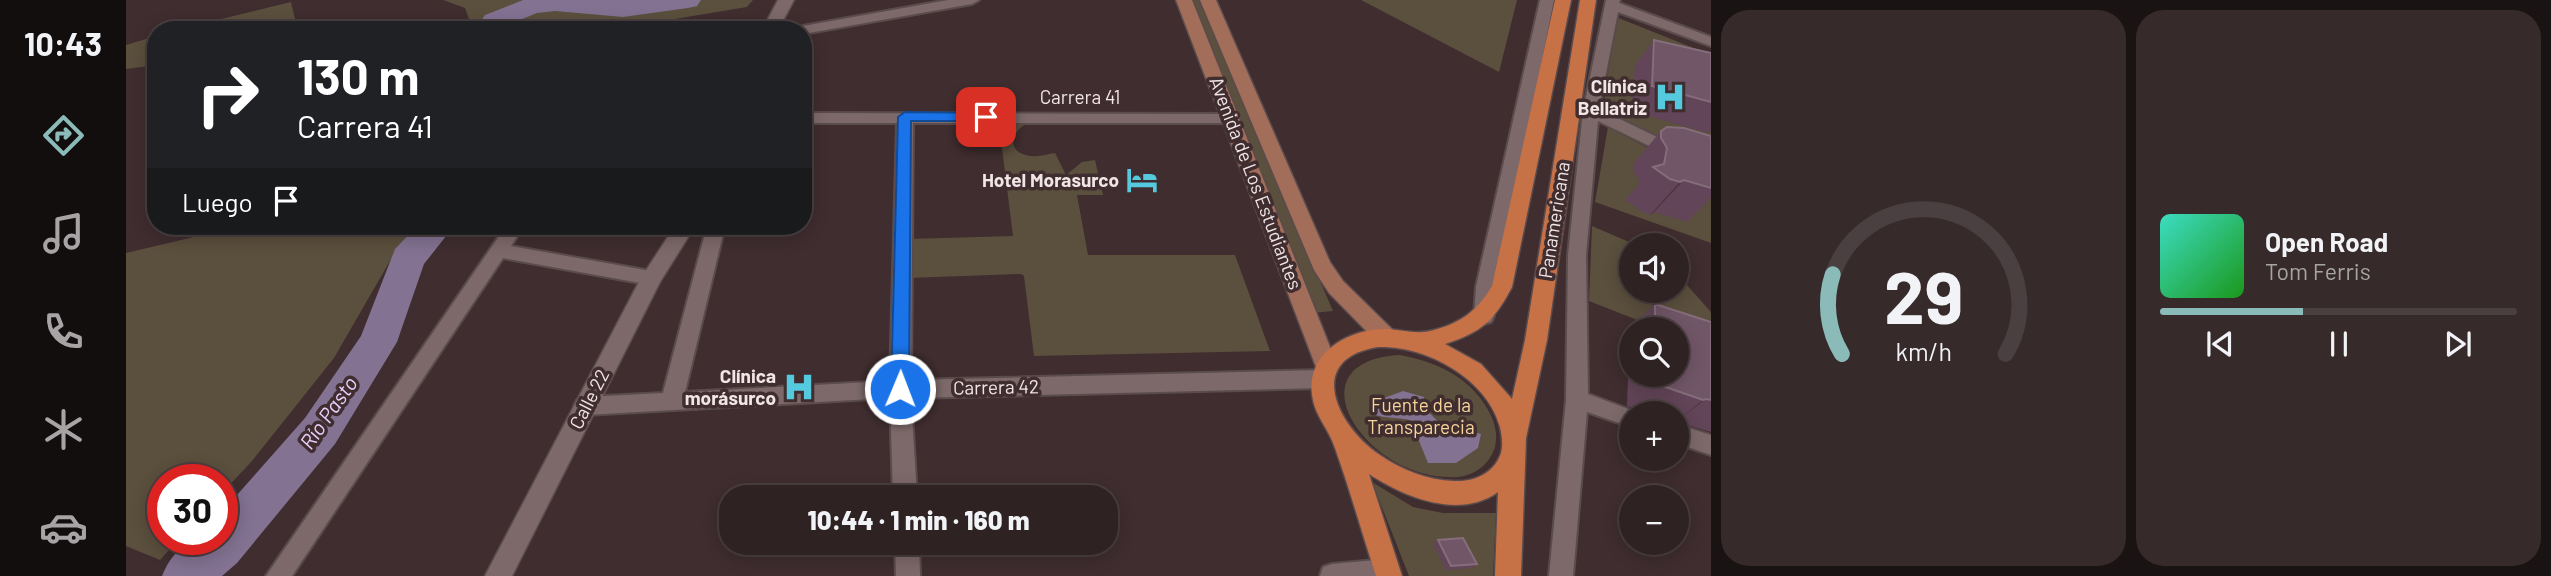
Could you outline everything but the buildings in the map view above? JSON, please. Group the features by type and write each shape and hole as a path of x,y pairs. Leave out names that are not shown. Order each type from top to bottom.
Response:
{"main road":[{"name":"Avenida de Los Estudiantes","path":"1184,0 1231,118 1325,373"},
{"name":"Avenida de Los Estudiantes","path":"1208,0 1321,265 1336,287 1387,338"},
{"path":"1416,342 1451,334 1483,316 1502,287 1549,29 1563,0"},
{"name":"Panamericana","path":"1507,576 1513,450 1536,340 1588,0"},
{"path":"1387,338 1416,342 1472,370 1494,391 1509,415 1513,450 1500,477 1480,489 1454,493 1424,489 1394,478 1367,462 1345,441 1331,420 1323,399 1325,373 1341,351 1361,341 1387,338"},
{"path":"1345,441 1388,574"}],"street":[{"path":"775,21 786,0"},
{"path":"812,28 972,0"},
{"path":"1547,0 1549,29"},
{"path":"1562,576 1577,400 1577,255 1591,111 1613,3 1711,42"},
{"path":"1591,111 1711,170"},
{"path":"904,485 900,389 905,117"},
{"name":"Carrera 41","path":"812,118 1231,118"},
{"path":"278,576 509,235"},
{"name":"Calle 22","path":"498,576 651,278 679,235"},
{"path":"672,401 714,235"},
{"path":"1550,246 1577,255"},
{"path":"498,250 651,278"},
{"name":"Carrera 42","path":"585,406 900,389 1325,373"},
{"path":"1577,400 1619,414"},
{"path":"1689,437 1711,445"},
{"path":"907,555 908,576"},
{"path":"1332,576 1388,574"}],"green space":[{"path":"443,0 753,0 747,7 672,21 470,21 465,8"},
{"path":"1185,0 1199,0 1333,311 1313,313"},
{"path":"1361,0 1517,0 1499,72"},
{"path":"291,2 295,19 289,21 213,21"},
{"path":"1616,17 1711,55 1711,163 1603,110"},
{"path":"147,39 147,66 126,69 126,45"},
{"path":"1029,122 1017,131 1014,137 1014,147 1018,151 1035,156 1055,153 1066,175 1082,162 1095,160 1103,195 1077,195 1088,255 1235,255 1270,351 1034,356 1024,276 1021,274 909,278 907,239 1013,236 999,124"},
{"path":"1608,127 1711,181 1711,243 1689,233 1595,202"},
{"path":"1592,226 1619,238 1619,303 1689,303 1689,287 1711,312 1711,348 1689,336 1689,317 1630,317 1589,301"},
{"path":"198,235 412,235 390,261 334,358 238,476 238,464 147,464 147,555 126,546 126,253"},
{"name":"Fuente de la Transparecia","path":"1400,355 1427,362 1452,373 1468,385 1483,402 1494,422 1496,443 1493,453 1480,468 1458,477 1425,474 1395,461 1370,443 1352,420 1345,398 1349,377 1366,362"},
{"path":"1372,482 1413,507 1443,513 1496,513 1493,576 1409,576"},
{"path":"148,555 165,555 160,560"}],"shaded area":[{"path":"1403,391 1424,397 1424,408 1441,424 1481,434 1478,448 1456,463 1428,463 1417,436 1418,423 1371,413 1376,401"}],"waterway":[{"name":"Río Pasto","path":"495,21 531,6 555,3 623,9 688,0"},
{"name":"Río Pasto","path":"186,576 221,547 320,431 378,342 408,258 429,235"}],"place":[{"name":"Clínica Bellatriz","path":"1670,97"},
{"name":"Hotel Morasurco","path":"1142,180"},
{"name":"Clínica morásurco","path":"799,387"}],"route":[{"path":"900,389 905,117 986,117"}]}
